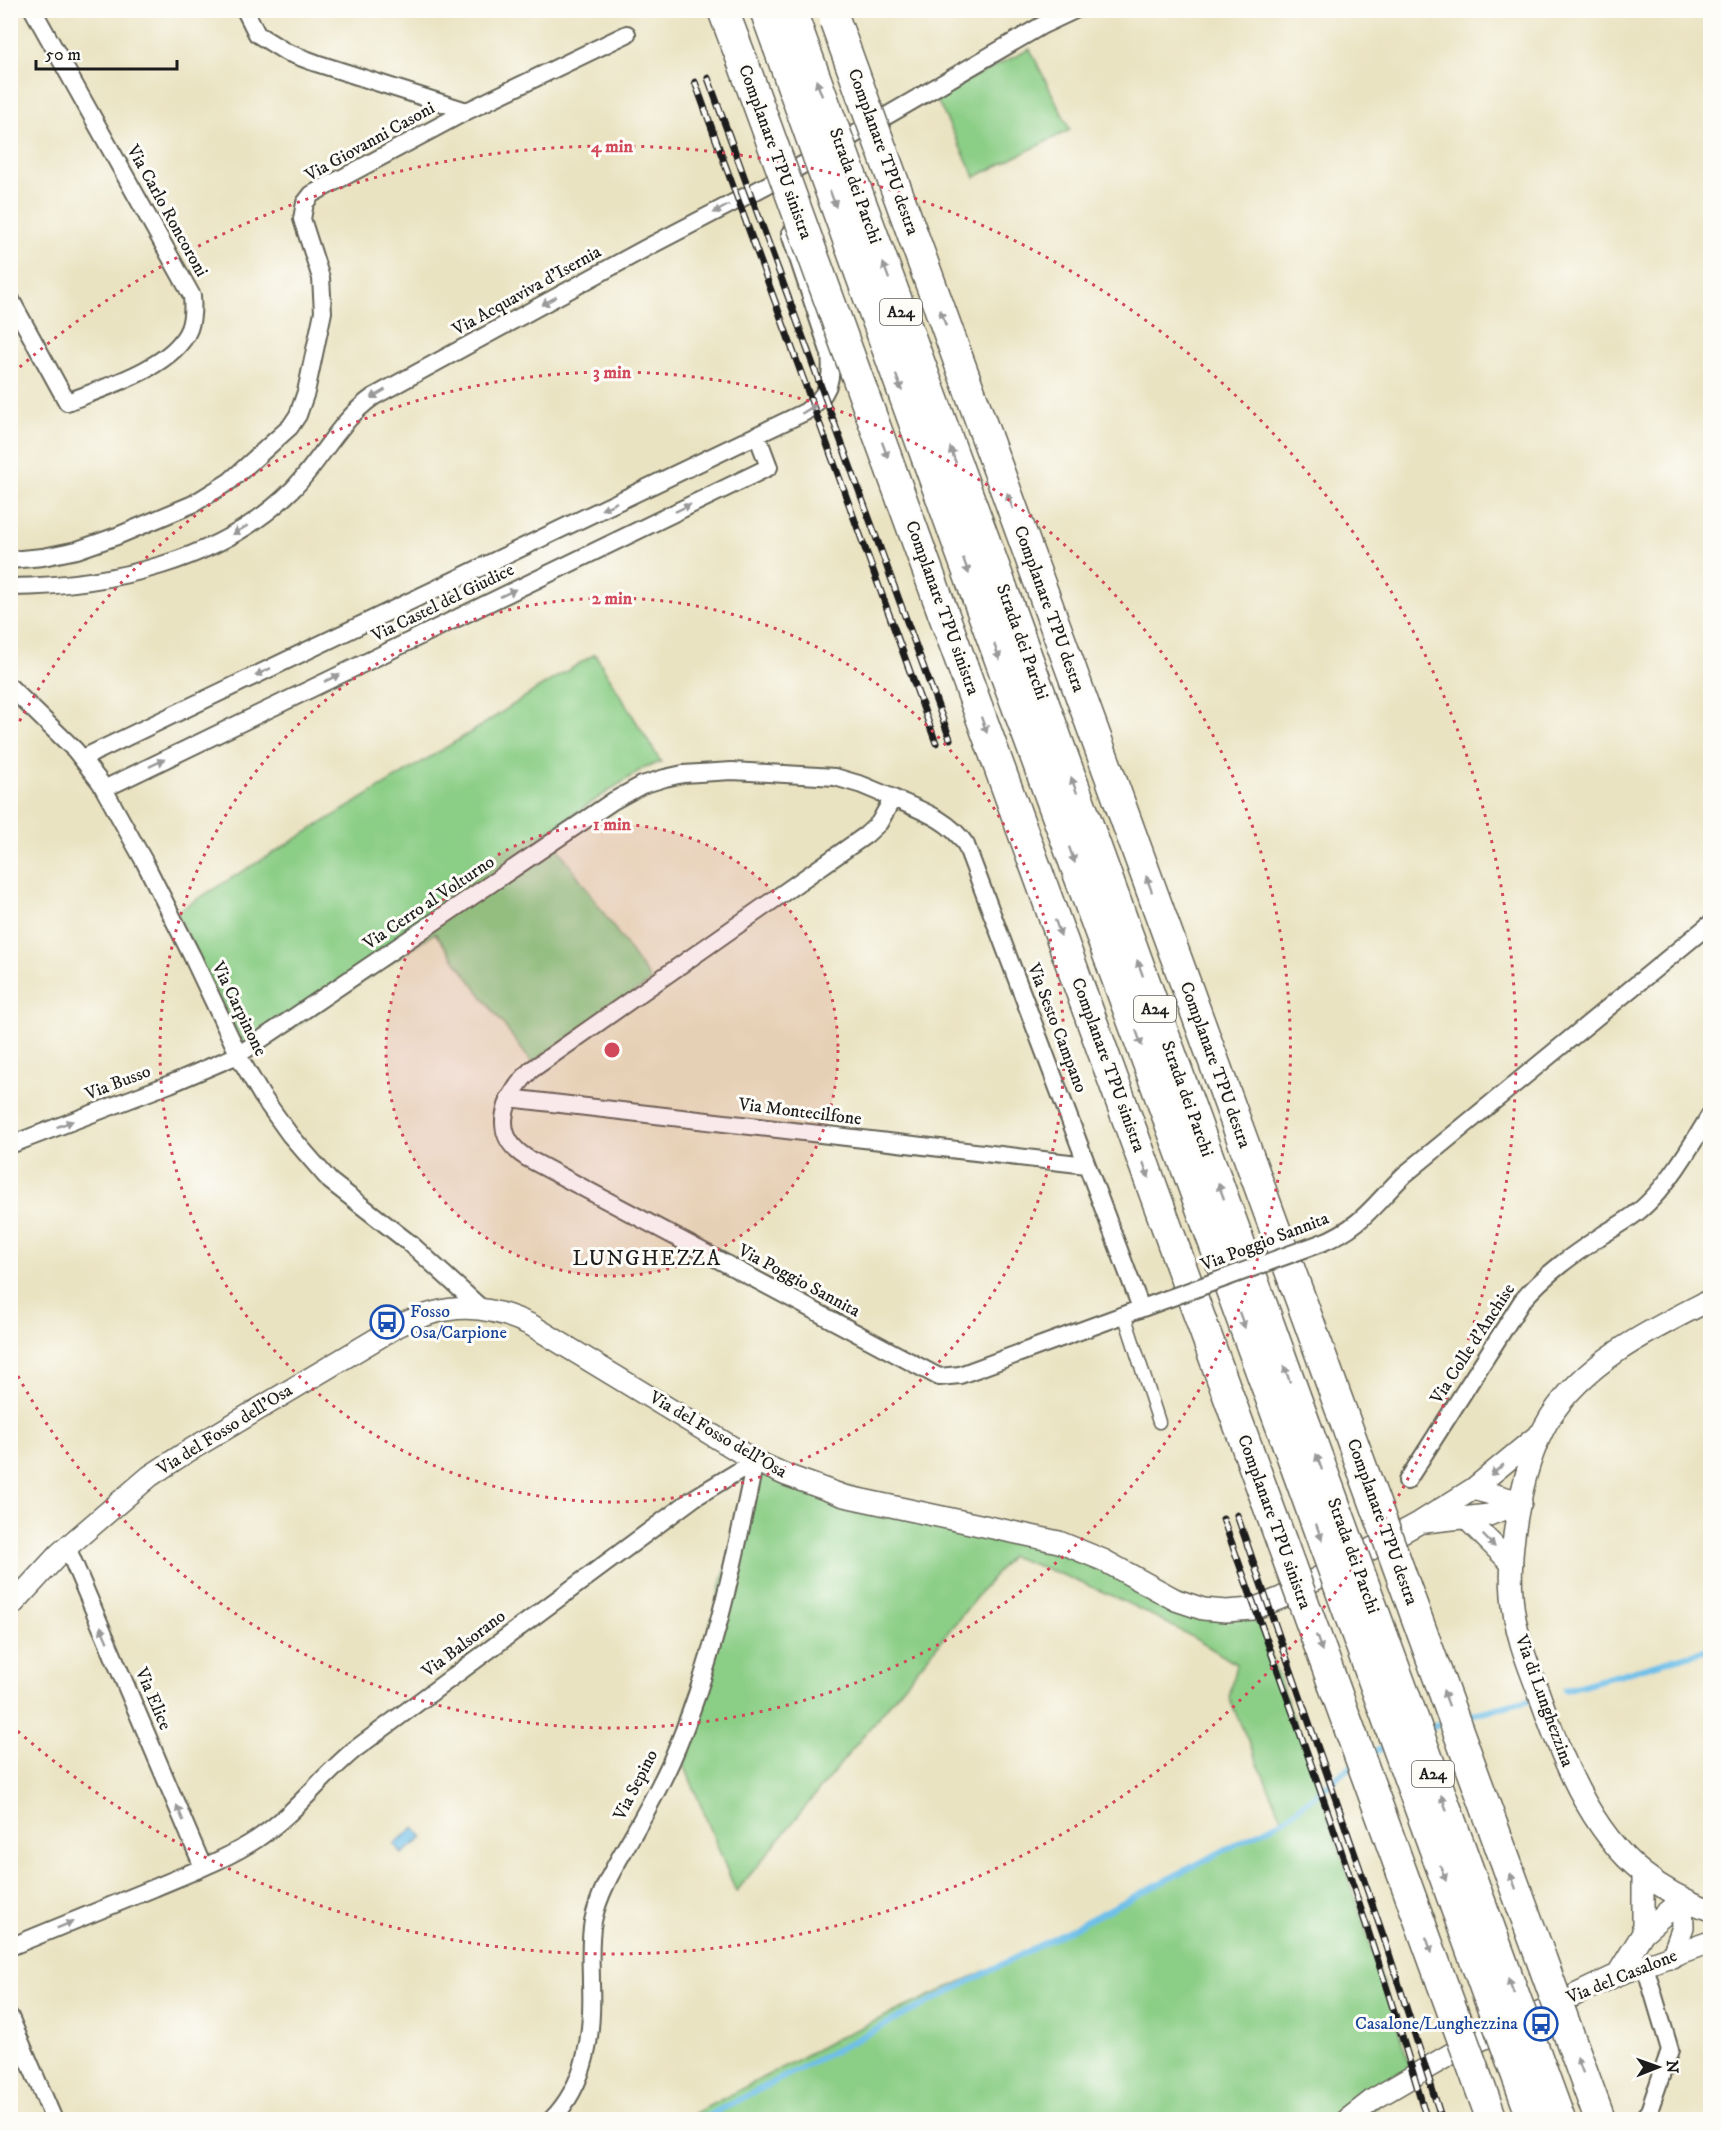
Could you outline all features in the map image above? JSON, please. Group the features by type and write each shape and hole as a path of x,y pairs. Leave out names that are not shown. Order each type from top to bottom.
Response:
{"highway":[{"name":"Complanare TPU sinistra","path":"723,10 1492,2120"},
{"name":"Strada dei Parchi","path":"765,10 790,31 990,593 1296,1433 1533,2120"},
{"name":"Complanare TPU destra","path":"833,16 1600,2120"},
{"name":"Strada dei Parchi","path":"1296,1433 1560,2120"}],"street":[{"name":"Via Carlo Roncoroni","path":"10,298 67,402 144,371 172,351 189,330 193,314 192,296 33,10"},
{"path":"245,10 257,34 286,52 467,111"},
{"name":"Via Acquaviva d'Isernia","path":"10,587 73,583 141,570 186,556 236,532 253,522 290,492 308,472 344,423 374,397 773,182 1041,26 1075,10"},
{"name":"Via Giovanni Casoni","path":"10,560 44,557 77,550 193,504 230,481 285,433 295,421 310,377 323,312 321,278 302,219 308,198 316,191 467,111 627,34"},
{"name":"Via Castel del Giudice","path":"83,758 806,412 819,403 827,389 832,372 830,354 773,182"},
{"name":"Via Castel del Giudice","path":"104,789 769,467 757,435"},
{"name":"Via Carpinone","path":"10,687 83,758 104,789 192,956 238,1055 268,1105 302,1150 322,1173 350,1198 411,1245 481,1308"},
{"name":"Via Cerro al Volturno","path":"238,1055 613,801 642,786 683,774 740,771 835,777 893,798"},
{"name":"Via Poggio Sannita","path":"893,798 882,818 866,835 524,1076 505,1108 504,1128 512,1145 523,1156 931,1374 943,1378 960,1375 1321,1243 1354,1226 1404,1175 1710,924"},
{"name":"Via Sesto Campano","path":"893,798 942,821 955,831 966,845 1141,1308"},
{"name":"Via Busso","path":"10,1145 170,1084 238,1055"},
{"name":"Via Montecilfone","path":"509,1098 1087,1165"},
{"name":"Via Colle d'Anchise","path":"1407,1481 1522,1301 1554,1268 1626,1221 1646,1205 1666,1181 1710,1115"},
{"path":"1542,1432 1561,1402 1602,1363 1655,1329 1710,1300"},
{"name":"Via del Fosso dell'Osa","path":"10,1607 67,1547 125,1496 163,1467 386,1333 405,1323 456,1309 481,1308 501,1312 531,1325 755,1461 799,1481 844,1496 1059,1542 1103,1560 1182,1602 1203,1609 1226,1611 1253,1608 1281,1598 1419,1523 1473,1489 1542,1432"},
{"path":"1124,1314 1159,1422"},
{"name":"Via di Lunghezzina","path":"1542,1432 1529,1467 1521,1502 1512,1564 1512,1602 1521,1644 1563,1760 1573,1780 1617,1847 1643,1873 1682,1899 1710,1910"},
{"name":"Via Balsorano","path":"10,1947 237,1851 276,1825 303,1802 354,1750 694,1498 755,1461"},
{"name":"Via Sepino","path":"551,2120 575,2086 585,2061 592,2010 590,1946 597,1908 615,1865 665,1775 691,1712 726,1597 755,1461"},
{"path":"1473,1489 1521,1502"},
{"path":"1419,1523 1490,1515 1521,1502"},
{"path":"1466,1518 1512,1564"},
{"name":"Via Elice","path":"67,1547 203,1867"},
{"path":"1643,1873 1643,1933"},
{"path":"1617,1975 1643,1933 1682,1899"},
{"path":"1672,1957 1683,1927 1682,1899"},
{"name":"Via del Casalone","path":"1347,2120 1374,2099 1451,2054 1617,1975 1710,1942"},
{"path":"1641,2120 1649,2111 1670,2050 1645,1966"},
{"path":"10,2017 54,2120"}],"green space":[{"path":"1030,49 1070,130 975,177 935,96"},
{"path":"595,654 661,762 645,767 547,832 651,981 532,1063 435,933 249,1058 176,912"},
{"path":"755,1461 1000,1529 1169,1596 1253,1609 1315,1775 1413,2075 1363,2119 684,2119 840,2037 1037,1947 1283,1820 1229,1698 1236,1664 1183,1632 1126,1603 1010,1556 736,1892 677,1747"}],"water":[{"path":"415,1827 423,1838 402,1854 394,1844"}],"waterway":[{"path":"1565,1690 1710,1649"},
{"path":"1462,1717 1533,1699"},
{"path":"1425,1730 1447,1721"},
{"path":"1368,1755 1388,1746"},
{"path":"700,2120 1283,1820 1354,1764"}],"railway":[{"path":"708,78 950,739"},
{"path":"695,82 936,743"},
{"path":"1237,1515 1386,1944 1442,2120"},
{"path":"1223,1519 1356,1893 1427,2120"}],"place":[{"name":"Fosso Osa/Carpione","path":"387,1322"},
{"name":"Casalone/Lunghezzina","path":"1541,2024"}],"district":[{"name":"LUNGHEZZA","path":"647,1259"}]}
